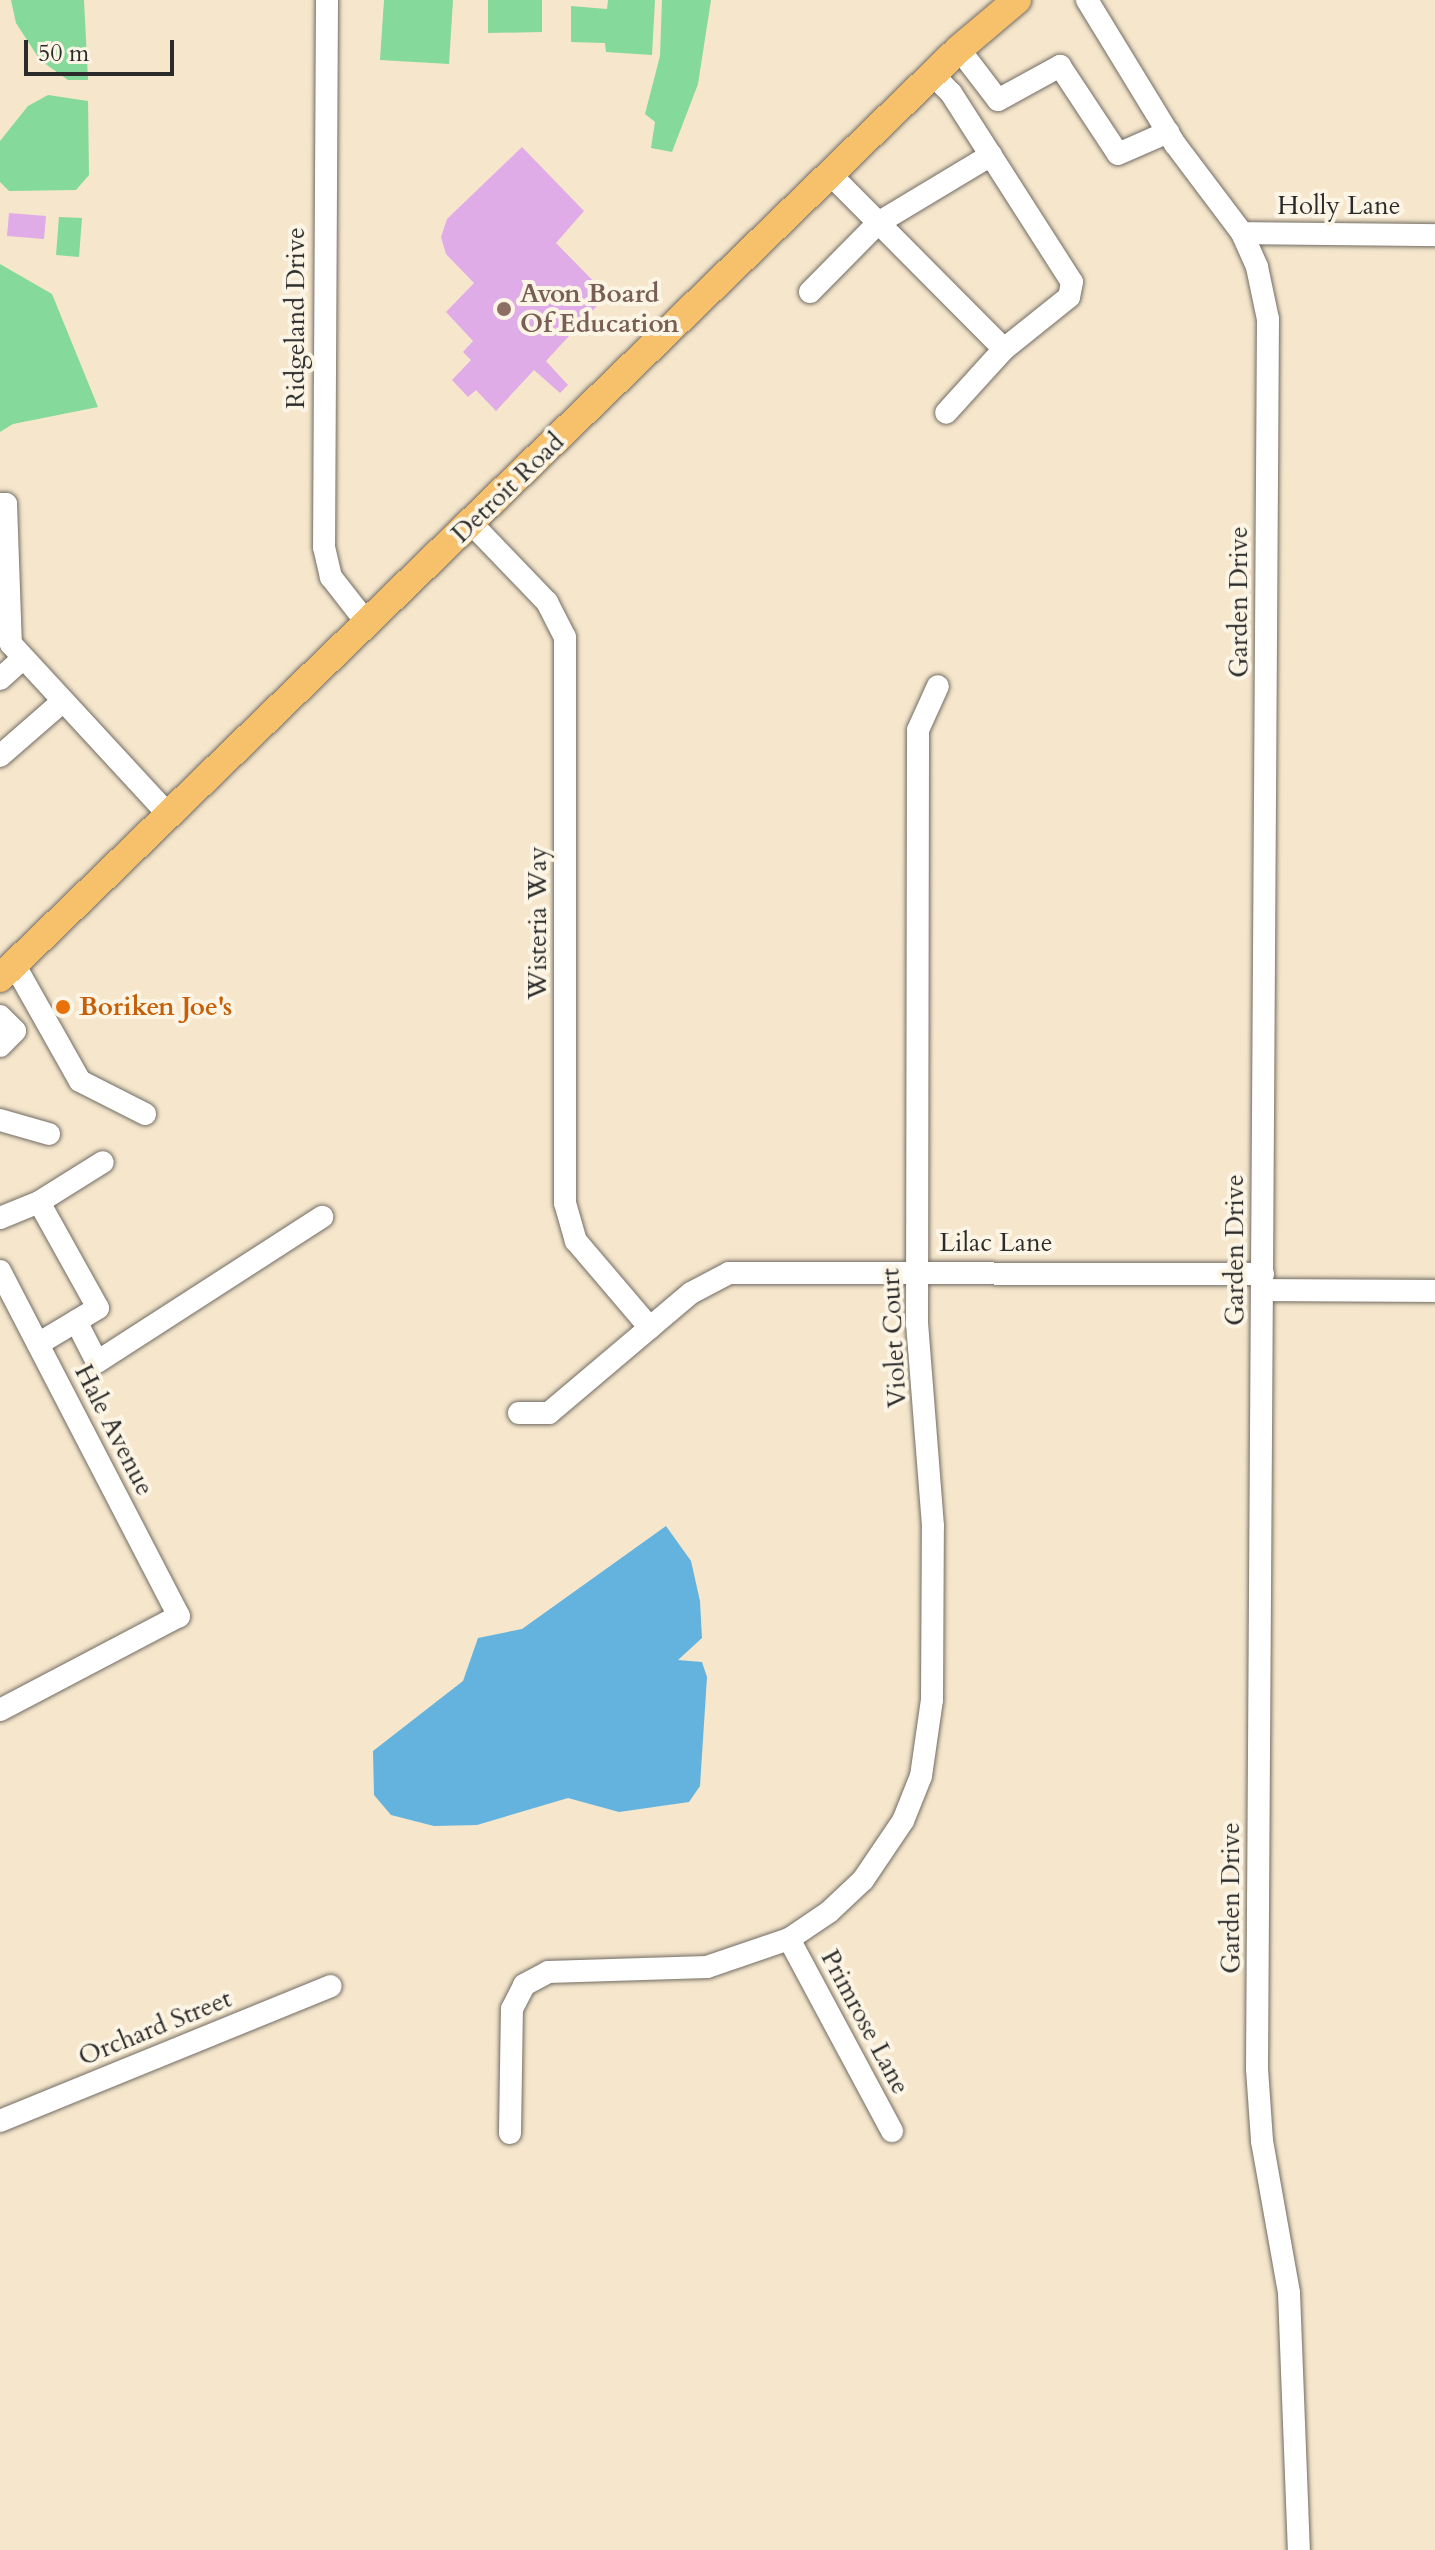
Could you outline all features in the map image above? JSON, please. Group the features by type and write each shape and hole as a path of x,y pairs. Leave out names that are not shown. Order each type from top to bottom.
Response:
{"main road":[{"name":"Detroit Road","path":"7,971 959,49 1017,0"}],"street":[{"name":"Ridgeland Drive","path":"327,0 324,547 331,577 367,623"},
{"name":"Garden Drive","path":"1087,0 1168,132 1242,233 1260,275 1268,319 1257,2069 1262,2141 1289,2293 1299,2550"},
{"path":"959,49 998,100 1060,66 1118,154 1168,132"},
{"path":"933,75 991,155 1072,282 1069,297 1004,349 946,413"},
{"path":"810,292 878,223 991,155"},
{"path":"831,175 1004,349"},
{"name":"Holly Lane","path":"1242,233 1435,235"},
{"path":"0,504 6,504 11,644 169,815"},
{"name":"Wisteria Way","path":"471,523 547,602 565,637 565,1203 576,1241 650,1328"},
{"path":"0,679 23,658"},
{"name":"Violet Court","path":"510,2133 512,2009 524,1985 537,1976 707,1967 789,1939 829,1912 878,1861 913,1799 927,1753 932,1700 933,1526 917,1271 918,730 938,686"},
{"path":"0,756 62,702"},
{"path":"7,971 80,1081 145,1114"},
{"path":"0,1016 15,1031 0,1046"},
{"path":"0,1120 49,1134"},
{"path":"0,1218 39,1202 103,1162"},
{"path":"38,1344 98,1308 39,1202"},
{"path":"76,1321 97,1362 322,1217"},
{"name":"Hale Avenue","path":"0,1271 179,1616 0,1710"},
{"name":"Lilac Lane","path":"519,1413 549,1413 706,1282 729,1273 917,1271 1435,1291"},
{"name":"Primrose Lane","path":"789,1939 892,2131"},
{"name":"Orchard Street","path":"0,2121 331,1986"}],"green space":[{"path":"11,0 84,0 88,80 68,80 40,60 16,23"},
{"path":"384,0 453,0 449,64 380,60"},
{"path":"488,0 542,0 542,32 488,33"},
{"path":"608,0 655,0 652,55 606,52 605,43 571,42 571,6 607,9"},
{"path":"662,0 711,0 698,84 672,152 651,148 655,122 645,114 660,56"},
{"path":"48,95 88,101 89,175 76,190 9,191 0,182 0,141 28,106"},
{"path":"59,217 82,218 79,257 56,255"},
{"path":"0,264 52,294 98,407 13,424 0,432"}],"water":[{"path":"666,1526 691,1561 700,1601 702,1638 678,1660 702,1662 707,1677 700,1786 689,1802 619,1812 568,1798 477,1825 434,1826 391,1815 374,1795 373,1751 463,1681 478,1638 522,1629"}],"building":[{"path":"522,147 584,211 556,243 607,295 546,361 568,385 560,393 534,370 496,411 476,390 468,397 452,380 471,360 463,352 473,341 446,312 474,283 446,254 441,237 447,219"},
{"path":"9,213 46,216 44,239 7,236"}],"place":[{"name":"Avon Board Of Education","path":"504,309"},
{"name":"Boriken Joe's","path":"63,1007"}]}
